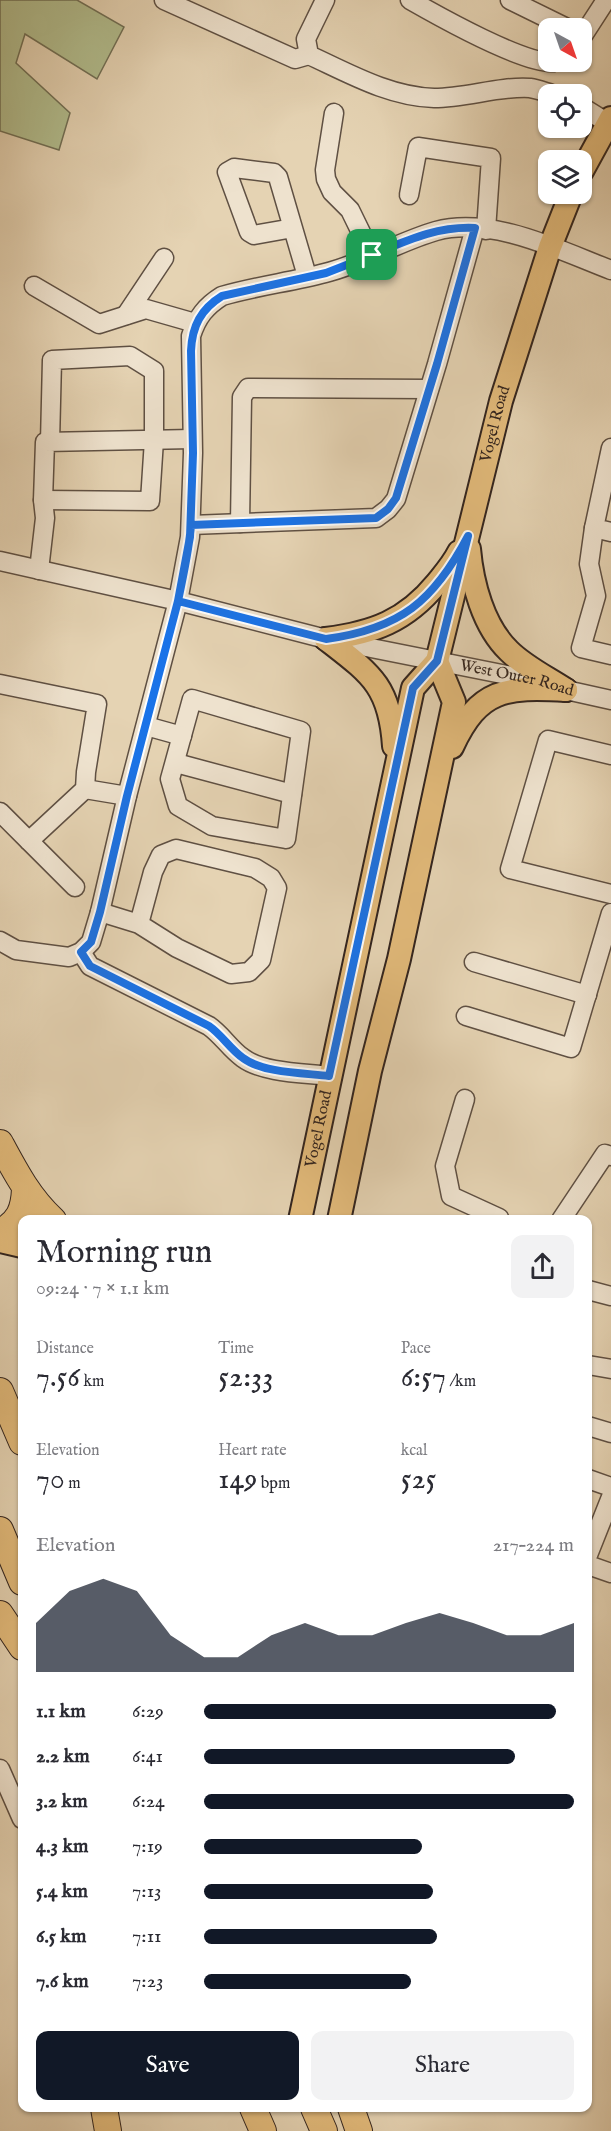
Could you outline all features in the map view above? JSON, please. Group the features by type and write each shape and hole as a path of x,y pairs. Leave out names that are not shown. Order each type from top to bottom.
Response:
{"highway":[{"path":"0,1143 26,1189 48,1215"},
{"path":"21,1215 26,1189"},
{"path":"11,1238 18,1221"},
{"path":"0,1391 18,1433"},
{"path":"0,1530 18,1573"},
{"path":"0,1614 18,1641"},
{"path":"105,2112 108,2131"},
{"path":"255,2112 263,2131"},
{"path":"316,2112 324,2131"},
{"path":"352,2112 359,2131"}],"main road":[{"path":"592,152 609,120"},
{"name":"Vogel Road","path":"302,1209 413,688 437,661 501,401 550,247 567,204"},
{"path":"326,639 370,631 408,613 426,597 441,578 456,558 468,536"},
{"path":"468,536 470,562 476,587 495,635 509,651 566,690"},
{"path":"326,639 365,669 380,688 393,722 395,773"},
{"path":"340,1215 370,1071 399,959 454,702 437,661"},
{"path":"436,784 462,724 477,707 489,698 503,692 520,689 566,690"}],"street":[{"path":"164,0 295,59 309,55 360,79 400,92 433,98 502,89 538,90"},
{"path":"309,55 306,39 325,0"},
{"path":"410,0 491,42 538,59"},
{"path":"510,0 547,18"},
{"path":"592,21 606,0"},
{"path":"592,112 609,120"},
{"path":"334,113 326,180 332,192 350,210 372,255"},
{"path":"191,525 376,518 388,509 396,498 480,229 491,158 418,147 409,195"},
{"path":"0,942 16,950 69,957 81,952 91,942 178,601 191,525 191,336 195,323 211,303 222,296 326,273 436,231 455,227 514,235 611,270"},
{"path":"293,228 307,276"},
{"path":"126,315 164,258"},
{"path":"34,286 99,324 146,309 195,323"},
{"path":"43,500 150,501 154,440 154,371 130,356 52,360 50,442"},
{"path":"240,523 242,397 248,388 429,390"},
{"path":"39,570 45,518 43,500 45,442 192,439"},
{"path":"611,448 602,530 589,564 597,596 581,648 611,656"},
{"name":"West Outer Road","path":"0,561 178,601 326,639 543,682 566,690 611,700"},
{"path":"0,684 97,704 85,789 29,841"},
{"path":"192,699 301,731 286,839 212,826 178,806 170,779 182,736 192,699"},
{"path":"146,726 182,736"},
{"path":"611,754 548,740 510,869 611,894"},
{"path":"176,763 292,794"},
{"path":"85,789 127,796"},
{"path":"0,812 75,887"},
{"path":"100,912 139,924 177,948 231,974 249,972 261,960 277,888 270,878 255,868 176,849 161,855 153,872 139,924"},
{"path":"466,1016 571,1048 611,913"},
{"path":"81,952 90,966 209,1026 245,1060 266,1068 329,1076"},
{"path":"474,962 587,995"},
{"path":"465,1099 445,1166 451,1196 492,1215"},
{"path":"564,1215 605,1154 611,1156"},
{"path":"592,1293 611,1296"},
{"path":"592,1366 611,1369"},
{"path":"592,1427 611,1433"},
{"path":"592,1480 611,1487"},
{"path":"592,1545 611,1497"},
{"path":"592,1566 611,1573"},
{"path":"0,1769 18,1810"}],"green space":[{"path":"0,0 77,0 124,27 97,79 25,34 16,63 70,113 59,150 0,131"}],"route":[{"path":"372,255 326,273 222,296 211,303 195,323 191,336 193,453 190,537 178,601 127,796 100,912 91,942 81,952 90,966 209,1026 245,1060 266,1068 329,1076 413,688 437,661 468,536 456,558 441,578 426,597 408,613 370,631 348,636 326,639 178,601 188,550 190,537 191,525 376,518 388,509 396,498 475,228 455,227 436,231 372,255"}]}
